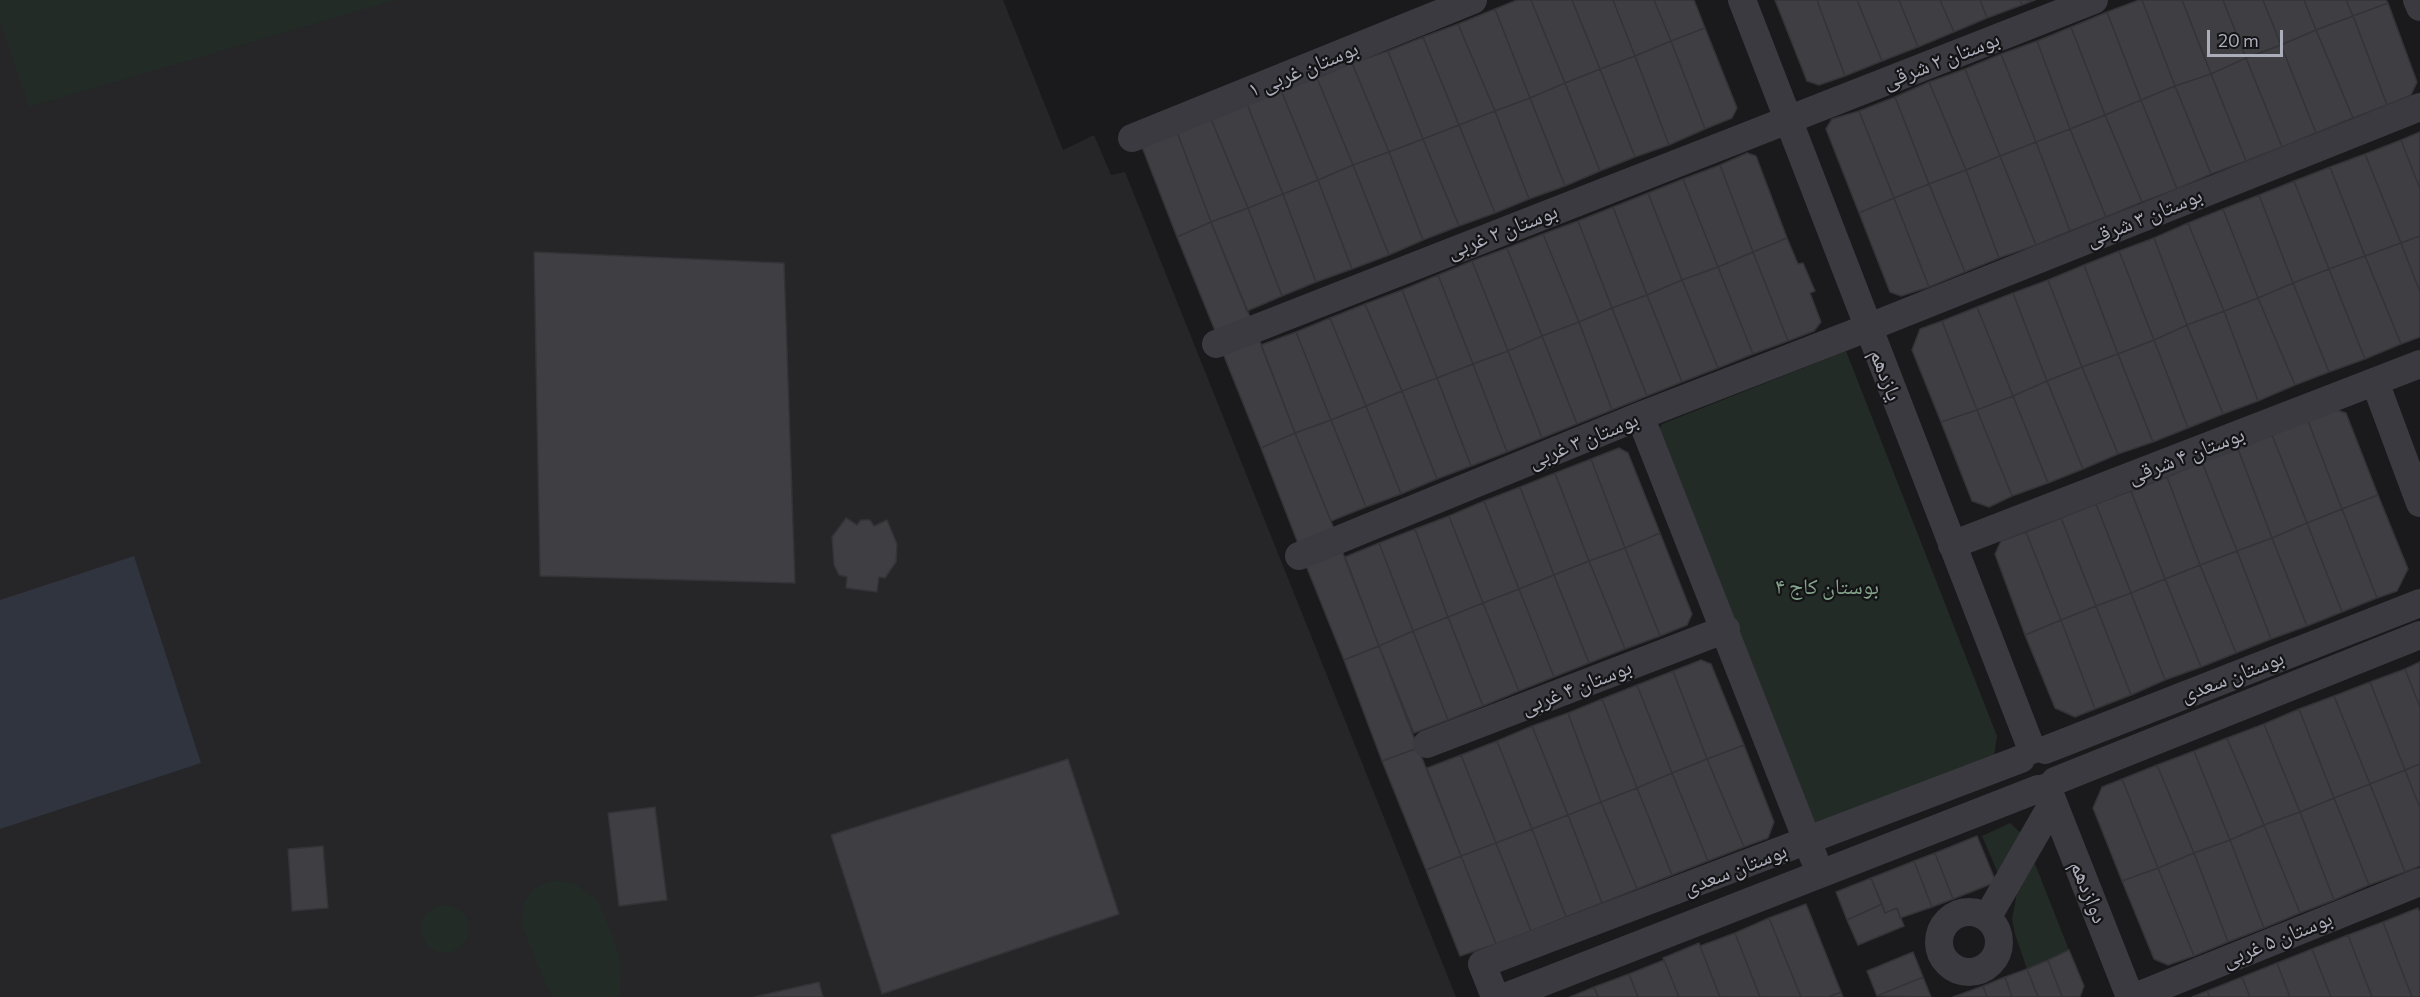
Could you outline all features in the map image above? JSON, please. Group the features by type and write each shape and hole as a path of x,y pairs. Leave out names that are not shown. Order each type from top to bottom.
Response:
{"street":[{"name":"بوستان غربی ۱","path":"1132,138 1473,0"},
{"name":"یازدهم","path":"1742,0 2033,753 2019,773 2021,779 2032,788 2048,790"},
{"name":"بوستان ۲ شرقی","path":"1788,119 2094,0"},
{"path":"2417,0 2420,7"},
{"name":"بوستان ۳ شرقی","path":"1868,328 2420,106"},
{"name":"بوستان ۲ غربی","path":"1216,344 1788,119"},
{"name":"بوستان ۳ غربی","path":"1299,556 1640,416 1868,328"},
{"name":"بوستان ۴ شرقی","path":"1952,545 2420,364"},
{"path":"2374,382 2420,503"},
{"path":"1640,416 1821,873"},
{"name":"بوستان سعدی","path":"1495,997 1482,964 1807,842 2420,603"},
{"name":"بوستان ۴ غربی","path":"1427,744 1726,629"},
{"name":"بوستان سعدی","path":"1504,997 1821,873 2048,790 2420,634"},
{"path":"1987,918 2048,790"},
{"name":"دوازدهم","path":"2048,790 2133,997"},
{"name":"بوستان ۵ غربی","path":"2133,997 2420,882"}],"shaded area":[{"path":"0,0 1003,0 1063,150 1094,135 1111,175 1125,172 1456,997 0,997"},
{"path":"134,556 201,763 0,829 0,600"}],"green space":[{"path":"0,0 396,0 29,107 0,22"},
{"name":"بوستان کاج ۴","path":"1846,351 1997,736 1994,757 1816,828 1656,437 1662,424"},
{"path":"2010,823 2021,833 2000,878 1982,836"},
{"path":"2030,851 2069,950 2027,969 2012,919 2019,882"},
{"path":"553,880 574,883 597,899 621,962 620,997 553,997 544,981 521,924 524,903 533,889"},
{"path":"440,905 450,905 465,915 469,929 468,938 459,949 450,953 440,953 425,943 421,934 421,924 431,909"}],"building":[{"path":"1517,0 1531,0 1565,83 1530,98 1495,9"},
{"path":"1531,0 1572,0 1600,69 1565,83"},
{"path":"1572,0 1613,0 1635,56 1600,69"},
{"path":"1613,0 1654,0 1671,41 1635,56"},
{"path":"1654,0 1694,0 1705,28 1671,41"},
{"path":"1775,0 1817,0 1845,76 1819,85 1807,81"},
{"path":"1817,0 1857,0 1882,61 1845,76"},
{"path":"1857,0 1899,0 1918,47 1882,61"},
{"path":"1899,0 1940,0 1954,32 1918,47"},
{"path":"1940,0 1980,0 1987,18 1954,32"},
{"path":"1980,0 2020,0 2022,5 1987,18"},
{"path":"2020,0 2035,0 2022,5"},
{"path":"2142,0 2175,86 2141,100 2107,12"},
{"path":"2142,0 2182,0 2211,74 2175,86"},
{"path":"2182,0 2223,0 2246,58 2211,74"},
{"path":"2223,0 2263,0 2281,45 2246,58"},
{"path":"2263,0 2304,0 2316,30 2281,45"},
{"path":"2304,0 2346,0 2353,16 2316,30"},
{"path":"2346,0 2386,0 2388,3 2353,16"},
{"path":"2388,3 2417,82 2411,95 2387,105 2353,16"},
{"path":"1495,9 1530,98 1495,111 1458,24"},
{"path":"2107,12 2141,100 2105,115 2071,27"},
{"path":"2353,16 2387,105 2353,118 2316,30"},
{"path":"1458,24 1495,111 1459,125 1423,37"},
{"path":"2071,27 2105,115 2070,129 2037,41"},
{"path":"1705,28 1737,108 1732,118 1705,129 1671,41"},
{"path":"2316,30 2353,118 2316,133 2281,45"},
{"path":"1423,37 1459,125 1423,139 1388,51"},
{"path":"1671,41 1705,129 1669,145 1635,56"},
{"path":"2037,41 2070,129 2036,142 2001,54"},
{"path":"2281,45 2316,133 2282,147 2246,58"},
{"path":"1388,51 1423,139 1389,152 1352,63"},
{"path":"2001,54 2036,142 2000,156 1965,69"},
{"path":"1635,56 1669,145 1635,157 1600,69"},
{"path":"2246,58 2282,147 2246,161 2211,74"},
{"path":"1352,63 1389,152 1353,165 1317,78"},
{"path":"1600,69 1635,157 1600,171 1565,83"},
{"path":"1965,69 2000,156 1966,170 1929,82"},
{"path":"2211,74 2246,161 2211,174 2175,86"},
{"path":"1317,78 1353,165 1318,180 1281,90"},
{"path":"1929,82 1966,170 1929,184 1895,97"},
{"path":"1565,83 1600,171 1565,186 1530,98"},
{"path":"2175,86 2211,174 2177,189 2141,100"},
{"path":"1281,90 1318,180 1283,194 1247,104"},
{"path":"1895,97 1929,184 1894,198 1859,111"},
{"path":"1530,98 1565,186 1529,199 1495,111"},
{"path":"2141,100 2177,189 2142,202 2105,115"},
{"path":"1247,104 1283,194 1248,208 1211,119"},
{"path":"1495,111 1529,199 1495,213 1459,125"},
{"path":"1859,111 1894,198 1859,213 1826,129 1832,119"},
{"path":"2105,115 2142,202 2106,217 2070,129"},
{"path":"1211,119 1248,208 1211,222 1177,132"},
{"path":"1459,125 1495,213 1459,226 1423,139"},
{"path":"2070,129 2106,217 2070,231 2036,142"},
{"path":"1177,132 1211,222 1177,237 1142,147"},
{"path":"2420,132 2420,189 2401,140"},
{"path":"1423,139 1459,226 1423,240 1389,152"},
{"path":"2401,140 2420,189 2420,236 2401,243 2365,154"},
{"path":"2036,142 2070,231 2036,245 2000,156"},
{"path":"1389,152 1423,240 1389,255 1353,165"},
{"path":"1747,153 1756,156 1787,238 1753,252 1720,165"},
{"path":"2365,154 2401,243 2365,256 2330,167"},
{"path":"2000,156 2036,245 1999,258 1966,170"},
{"path":"1353,165 1389,255 1352,269 1318,180"},
{"path":"1720,165 1753,252 1718,267 1683,179"},
{"path":"2330,167 2365,256 2329,269 2294,181"},
{"path":"1966,170 1999,258 1965,272 1929,184"},
{"path":"1683,179 1718,267 1682,280 1648,193"},
{"path":"1318,180 1352,269 1316,282 1283,194"},
{"path":"2294,181 2329,269 2293,283 2259,195"},
{"path":"1929,184 1965,272 1929,287 1894,198"},
{"path":"1648,193 1682,280 1647,295 1613,207"},
{"path":"1283,194 1316,282 1282,296 1248,208"},
{"path":"2259,195 2293,283 2258,298 2223,209"},
{"path":"1894,198 1929,287 1901,296 1890,292 1859,213"},
{"path":"1613,207 1647,295 1612,308 1578,221"},
{"path":"1248,208 1282,296 1247,311 1211,222"},
{"path":"2223,209 2258,298 2224,311 2188,223"},
{"path":"1578,221 1612,308 1579,322 1543,234"},
{"path":"1211,222 1253,324 1218,338 1177,237"},
{"path":"2188,223 2224,311 2187,325 2154,238"},
{"path":"1543,234 1579,322 1542,336 1507,248"},
{"path":"2420,236 2420,292 2401,243"},
{"path":"1787,238 1798,264 1803,263 1815,291 1810,293 1821,322 1814,331 1788,341 1753,252"},
{"path":"2154,238 2187,325 2154,340 2119,251"},
{"path":"2401,243 2420,292 2420,337 2401,344 2365,256"},
{"path":"1507,248 1542,336 1508,351 1472,261"},
{"path":"2119,251 2154,340 2118,354 2084,265"},
{"path":"534,252 784,263 795,583 540,576"},
{"path":"1753,252 1788,341 1753,354 1718,267"},
{"path":"2365,256 2401,344 2365,359 2329,269"},
{"path":"1472,261 1508,351 1473,364 1438,275"},
{"path":"2084,265 2118,354 2082,367 2048,280"},
{"path":"1718,267 1753,354 1718,368 1682,280"},
{"path":"2329,269 2365,359 2329,372 2293,283"},
{"path":"1438,275 1473,364 1437,378 1402,290"},
{"path":"1682,280 1718,368 1682,382 1647,295"},
{"path":"2048,280 2082,367 2047,381 2013,293"},
{"path":"2293,283 2329,372 2295,385 2258,298"},
{"path":"1402,290 1437,378 1402,391 1365,304"},
{"path":"2013,293 2047,381 2013,396 1977,307"},
{"path":"1647,295 1682,382 1647,396 1612,308"},
{"path":"2258,298 2295,385 2258,401 2224,311"},
{"path":"1365,304 1402,391 1366,406 1330,318"},
{"path":"1977,307 2013,396 1977,410 1942,321"},
{"path":"1612,308 1647,396 1612,410 1579,322"},
{"path":"2224,311 2258,401 2223,414 2187,325"},
{"path":"1330,318 1366,406 1331,420 1296,332"},
{"path":"1942,321 1977,410 1941,422 1912,350 1920,329"},
{"path":"1579,322 1612,410 1577,424 1542,336"},
{"path":"2187,325 2223,414 2188,428 2154,340"},
{"path":"1256,331 1295,433 1261,448 1220,346"},
{"path":"1296,332 1331,420 1295,433 1261,345"},
{"path":"1542,336 1577,424 1542,438 1508,351"},
{"path":"2154,340 2188,428 2153,442 2118,354"},
{"path":"1508,351 1542,438 1507,452 1473,364"},
{"path":"2118,354 2153,442 2118,454 2082,367"},
{"path":"1473,364 1507,452 1471,466 1437,378"},
{"path":"2082,367 2118,454 2083,469 2047,381"},
{"path":"1437,378 1471,466 1437,479 1402,391"},
{"path":"2047,381 2083,469 2048,483 2013,396"},
{"path":"1402,391 1437,479 1401,494 1366,406"},
{"path":"2013,396 2048,483 2012,496 1977,410"},
{"path":"1366,406 1401,494 1366,507 1331,420"},
{"path":"1977,410 2012,496 1989,507 1972,501 1941,422"},
{"path":"2337,410 2346,413 2378,495 2342,509 2308,421"},
{"path":"1331,420 1366,507 1331,521 1295,433"},
{"path":"2308,421 2342,509 2307,523 2272,435"},
{"path":"1295,433 1337,536 1301,551 1261,448"},
{"path":"2272,435 2307,523 2272,538 2238,449"},
{"path":"1619,448 1628,453 1660,533 1625,548 1591,459"},
{"path":"2238,449 2272,538 2237,551 2202,462"},
{"path":"1591,459 1625,548 1589,561 1555,473"},
{"path":"2202,462 2237,551 2200,565 2167,477"},
{"path":"1555,473 1589,561 1554,575 1520,487"},
{"path":"2167,477 2200,565 2165,579 2131,491"},
{"path":"1520,487 1554,575 1519,589 1484,501"},
{"path":"2131,491 2165,579 2131,593 2096,504"},
{"path":"2378,495 2408,569 2397,591 2377,598 2342,509"},
{"path":"1484,501 1519,589 1483,603 1449,516"},
{"path":"2096,504 2131,593 2096,606 2061,518"},
{"path":"2342,509 2377,598 2342,612 2307,523"},
{"path":"1449,516 1483,603 1448,617 1415,529"},
{"path":"846,518 857,525 861,520 870,520 874,526 887,520 897,544 896,562 885,578 879,577 877,592 846,588 847,577 839,575 834,565 832,537"},
{"path":"2061,518 2096,606 2061,620 2026,532"},
{"path":"2307,523 2342,612 2307,626 2272,538"},
{"path":"1415,529 1448,617 1413,631 1379,543"},
{"path":"2026,532 2061,620 2025,635 1995,554 2001,541"},
{"path":"1660,533 1692,614 1687,625 1660,636 1625,548"},
{"path":"2272,538 2307,626 2271,639 2237,551"},
{"path":"1339,543 1379,646 1344,660 1303,558"},
{"path":"1379,543 1413,631 1379,646 1345,557"},
{"path":"1625,548 1660,636 1625,649 1589,561"},
{"path":"2237,551 2271,639 2236,653 2200,565"},
{"path":"1589,561 1625,649 1589,663 1554,575"},
{"path":"2200,565 2236,653 2201,667 2165,579"},
{"path":"1554,575 1589,663 1554,677 1519,589"},
{"path":"2165,579 2201,667 2165,680 2131,593"},
{"path":"1519,589 1554,677 1519,691 1483,603"},
{"path":"2131,593 2165,680 2131,695 2096,606"},
{"path":"1483,603 1519,691 1483,706 1448,617"},
{"path":"2096,606 2131,695 2095,709 2061,620"},
{"path":"1448,617 1483,706 1448,720 1413,631"},
{"path":"2061,620 2095,709 2075,717 2055,708 2025,635"},
{"path":"1413,631 1448,720 1414,733 1379,646"},
{"path":"1379,646 1418,748 1382,761 1344,660"},
{"path":"1701,660 1711,664 1744,745 1707,759 1673,671"},
{"path":"2420,662 2420,707 2405,669"},
{"path":"2405,669 2420,707 2420,764 2405,770 2370,682"},
{"path":"1673,671 1707,759 1672,773 1637,685"},
{"path":"2370,682 2405,770 2370,784 2334,696"},
{"path":"1637,685 1672,773 1637,788 1602,699"},
{"path":"2334,696 2370,784 2334,798 2299,709"},
{"path":"1602,699 1637,788 1601,802 1568,713"},
{"path":"2299,709 2334,798 2300,812 2264,724"},
{"path":"1568,713 1601,802 1568,815 1532,726"},
{"path":"2264,724 2300,812 2264,825 2227,738"},
{"path":"1532,726 1568,815 1532,829 1497,741"},
{"path":"2227,738 2264,825 2230,840 2194,751"},
{"path":"1497,741 1532,829 1496,843 1461,755"},
{"path":"1744,745 1774,822 1768,838 1744,847 1707,759"},
{"path":"1418,748 1461,856 1426,870 1382,761"},
{"path":"2194,751 2230,840 2194,853 2157,765"},
{"path":"1461,755 1496,843 1461,856 1427,768"},
{"path":"1068,759 1119,914 882,994 831,835"},
{"path":"1707,759 1744,847 1708,861 1672,773"},
{"path":"2420,764 2420,808 2405,770"},
{"path":"2157,765 2194,853 2158,868 2122,779"},
{"path":"2405,770 2420,808 2420,866 2405,872 2370,784"},
{"path":"1672,773 1708,861 1672,875 1637,788"},
{"path":"2122,779 2158,868 2122,881 2093,808 2102,787"},
{"path":"2370,784 2405,872 2369,885 2334,798"},
{"path":"1637,788 1672,875 1637,889 1601,802"},
{"path":"2334,798 2369,885 2334,900 2300,812"},
{"path":"1601,802 1637,889 1602,903 1568,815"},
{"path":"655,807 667,900 619,906 608,813"},
{"path":"2300,812 2334,900 2300,913 2264,825"},
{"path":"1568,815 1602,903 1566,917 1532,829"},
{"path":"2264,825 2300,913 2264,928 2230,840"},
{"path":"1532,829 1566,917 1531,931 1496,843"},
{"path":"1977,836 1996,882 1953,899 1935,853"},
{"path":"2230,840 2264,928 2228,942 2194,853"},
{"path":"1496,843 1531,931 1496,944 1461,856"},
{"path":"323,846 328,908 292,911 288,849"},
{"path":"1935,853 1953,899 1932,907 1914,861"},
{"path":"2194,853 2228,942 2194,956 2158,868"},
{"path":"1461,856 1496,944 1460,956 1426,870"},
{"path":"1914,861 1932,907 1900,918 1897,908 1885,913 1871,878"},
{"path":"2158,868 2194,956 2168,965 2154,959 2122,881"},
{"path":"1871,878 1882,904 1847,920 1836,892"},
{"path":"1806,904 1841,992 1828,997 1801,997 1769,918"},
{"path":"1882,904 1885,913 1897,908 1904,926 1858,945 1847,920"},
{"path":"2418,908 2420,913 2420,997 2412,997 2383,922"},
{"path":"1769,918 1801,997 1760,997 1735,933"},
{"path":"2383,922 2412,997 2372,997 2348,935"},
{"path":"1735,933 1760,997 1720,997 1700,946"},
{"path":"2348,935 2372,997 2331,997 2312,949"},
{"path":"1699,943 1720,997 1679,997 1663,958"},
{"path":"2312,949 2331,997 2290,997 2277,963"},
{"path":"2069,950 2084,986 2080,997 2062,997 2048,960"},
{"path":"1913,952 1923,977 1877,996 1867,971"},
{"path":"1664,960 1679,997 1638,997 1629,974"},
{"path":"2048,960 2062,997 2038,997 2027,969"},
{"path":"2277,963 2290,997 2250,997 2242,977"},
{"path":"2027,969 2038,997 2012,997 2005,977"},
{"path":"1629,974 1638,997 1598,997 1594,987"},
{"path":"1923,977 1931,997 1877,996"},
{"path":"2005,977 2012,997 1987,997 1983,986"},
{"path":"2242,977 2250,997 2210,997 2207,991"},
{"path":"819,982 823,997 754,997"},
{"path":"1983,986 1987,997 1953,997"},
{"path":"1594,987 1598,997 1570,997"},
{"path":"2207,991 2210,997 2192,997"},
{"path":"1841,992 1843,997 1828,997"}]}
